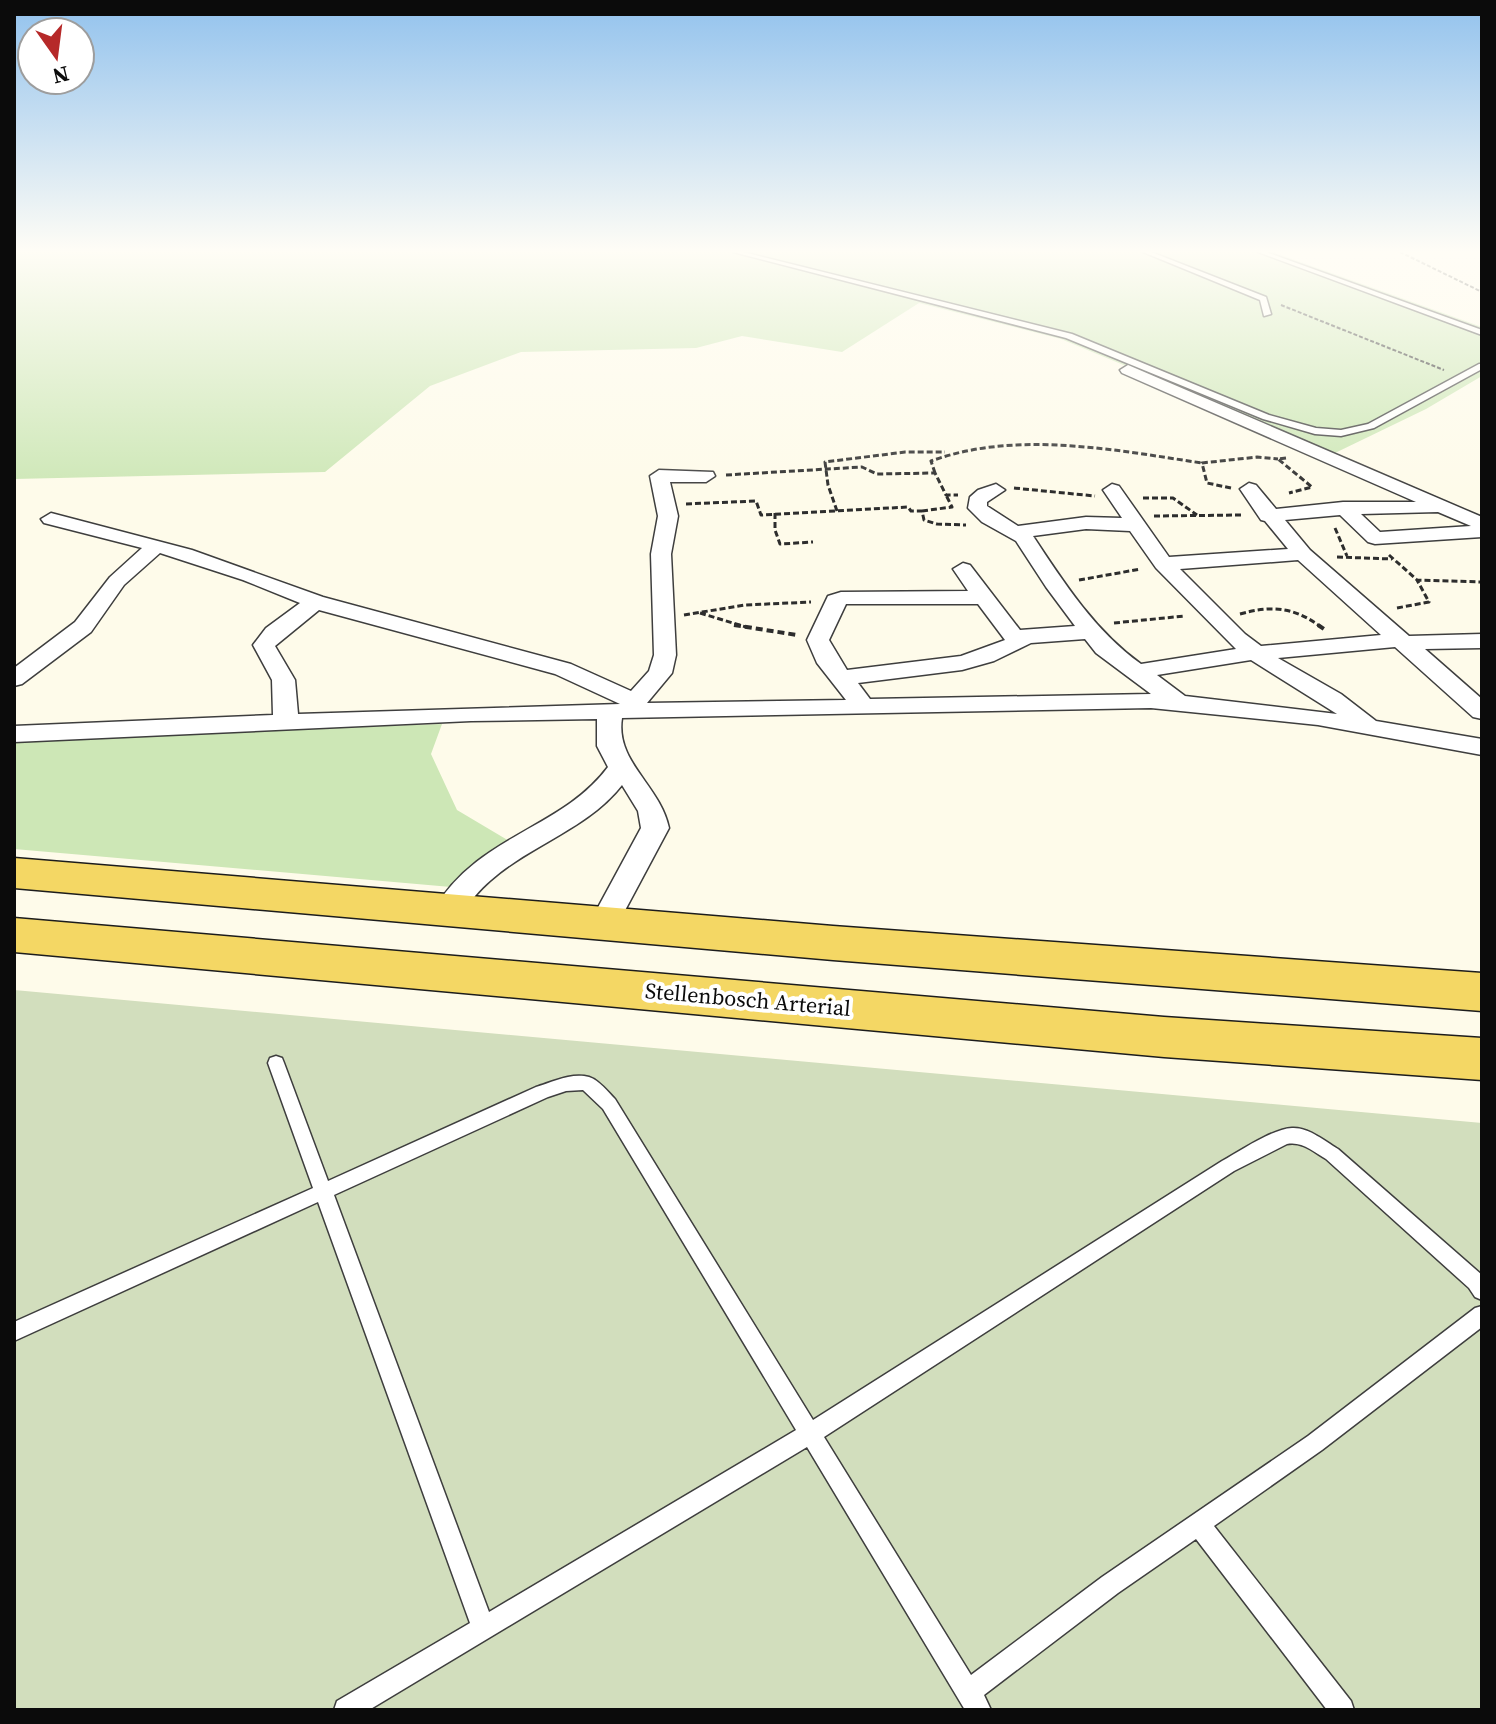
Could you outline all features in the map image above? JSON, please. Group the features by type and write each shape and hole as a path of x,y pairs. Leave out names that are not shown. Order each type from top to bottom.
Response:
{"main road":[{"path":"14,873 604,924 1482,992"},
{"name":"Stellenbosch Arterial","path":"14,935 1164,1037 1482,1059"}],"street":[{"path":"1128,370 1482,524"},
{"path":"604,924 655,828 654,813 646,798 620,769 607,742 606,726 660,673 666,635 661,554 668,530 659,476 706,476"},
{"path":"988,494 977,501 978,508 996,523 1018,532 1028,542 1088,632 1135,672 1178,702"},
{"path":"1258,502 1332,509 1447,509"},
{"path":"1258,502 1306,557 1482,712"},
{"path":"1018,532 1086,523 1125,508 1163,564 1254,653 1333,699 1368,725"},
{"path":"1332,509 1375,538 1482,531"},
{"path":"51,519 244,573 315,602 563,669 625,708"},
{"path":"14,679 83,627 117,581 156,546"},
{"path":"1163,564 1306,557"},
{"path":"963,569 1010,633 1023,638 1088,632"},
{"path":"864,707 821,650 819,635 836,601 841,598 984,597"},
{"path":"285,720 287,690 281,674 267,657 264,645 274,633 315,602"},
{"path":"842,678 980,659 1008,650 1023,638"},
{"path":"1135,672 1254,653 1402,642 1482,641"},
{"path":"14,734 81,733 285,720 625,708 1178,702 1368,725 1482,747"},
{"path":"448,911 462,891 498,858 574,816 608,788 620,769"}],"lane":[{"path":"1055,332 1266,417 1315,431 1341,433 1371,426 1482,366"},
{"path":"276,1063 483,1626"},
{"path":"14,1332 542,1092 566,1084 587,1083 609,1104 808,1435 974,1701 1110,1585 1315,1443 1482,1315"},
{"path":"346,1710 808,1435 1228,1166 1284,1137 1294,1135 1307,1139 1332,1154 1385,1198 1482,1291"},
{"path":"1198,1524 1342,1710"}],"path":[{"path":"1351,332 1428,362"},
{"path":"837,511 825,462 905,452 947,453 1045,446 1129,452 1202,463 1320,455"},
{"path":"665,505 756,501 761,515 908,507 911,511 922,511 952,507 931,461 947,453"},
{"path":"946,495 1037,488 1070,497 1103,495 1125,508 1197,515 1312,487 1278,459"},
{"path":"1202,463 1207,483 1258,502"},
{"path":"711,502 713,495 706,476 862,467 877,474 935,473"},
{"path":"1125,508 1170,495 1185,502 1197,515"},
{"path":"1332,509 1324,516 1334,525 1347,556"},
{"path":"922,511 924,520 937,524 996,523"},
{"path":"775,513 775,530 780,544 813,542"},
{"path":"1368,612 1425,604 1428,598 1417,580 1375,538"},
{"path":"1306,557 1394,559"},
{"path":"1053,583 1163,564"},
{"path":"1417,580 1482,582"},
{"path":"663,618 745,605 841,598"},
{"path":"1088,632 1111,624 1215,618 1283,607 1308,616 1346,647"},
{"path":"700,613 731,624 791,635 819,635"}],"green space":[{"path":"14,332 873,332 842,352 742,336 696,348 521,352 430,386 325,472 14,479"},
{"path":"1035,332 1482,332 1482,376 1426,409 1335,453 1061,339"},
{"path":"442,724 431,754 457,810 511,842 451,887 14,849 14,739"},
{"path":"14,990 1482,1123 1482,1710 14,1710"}]}
